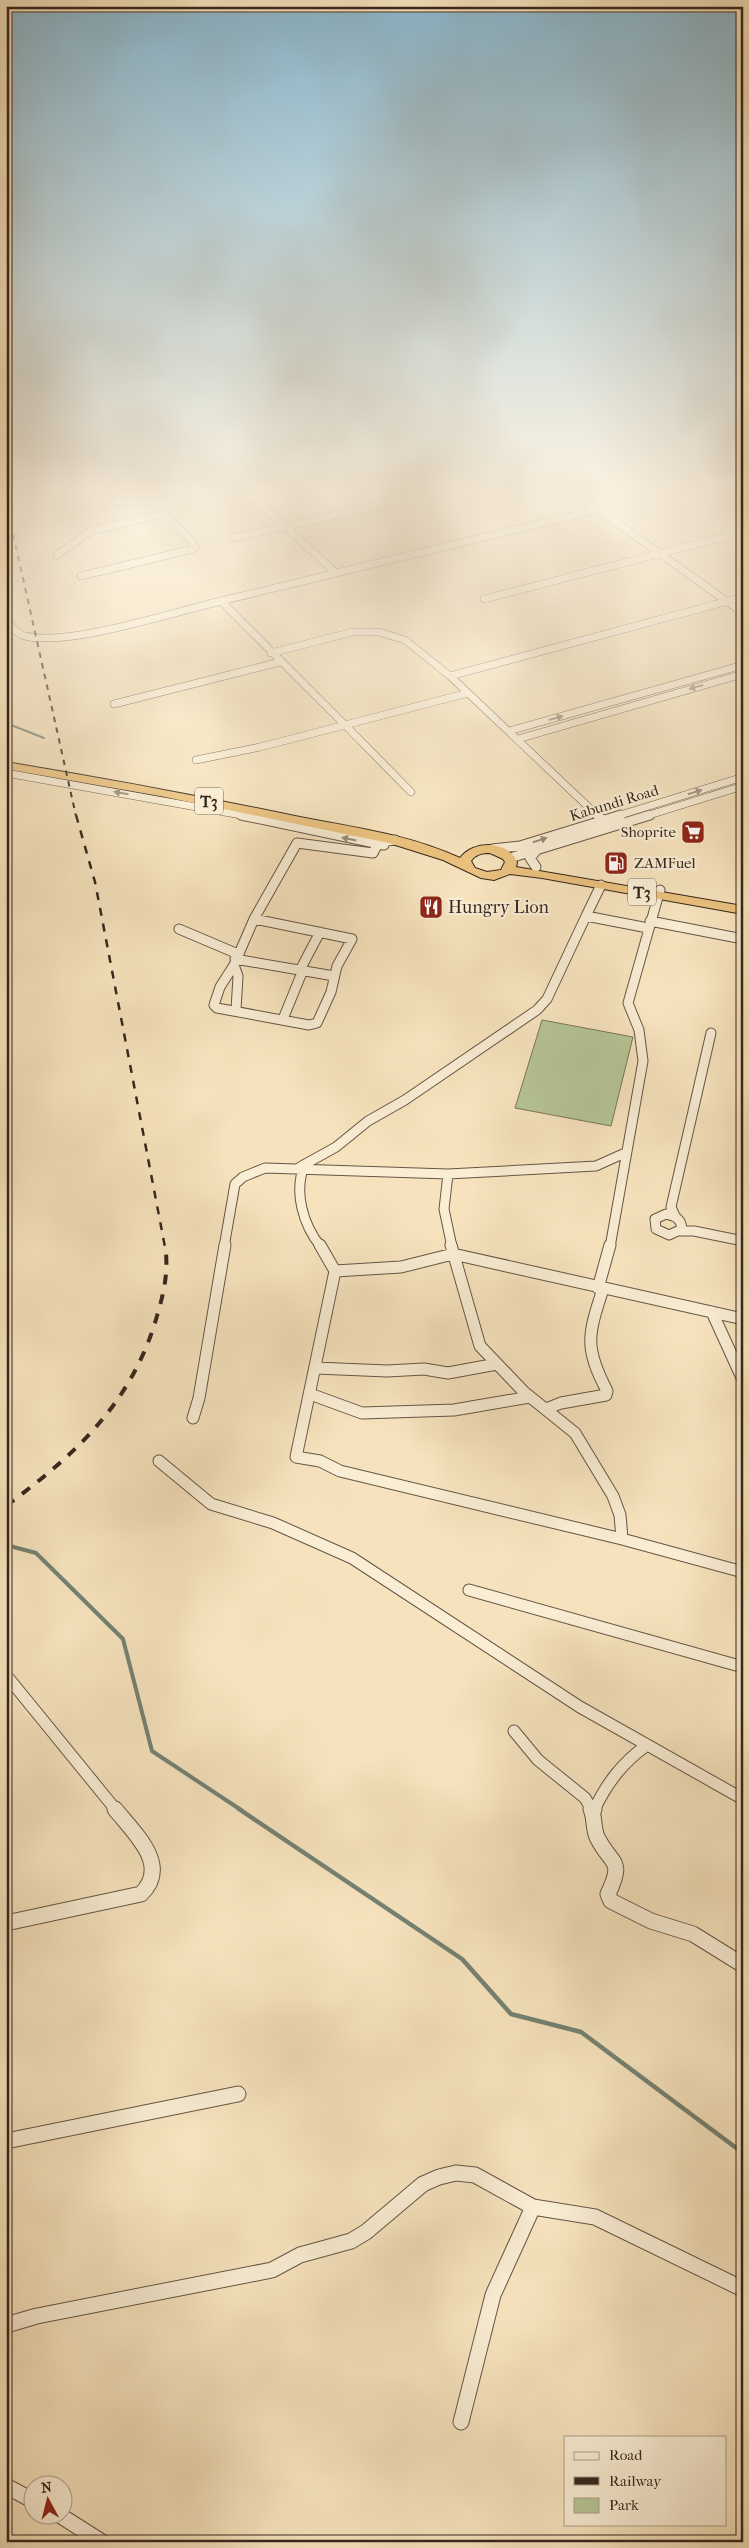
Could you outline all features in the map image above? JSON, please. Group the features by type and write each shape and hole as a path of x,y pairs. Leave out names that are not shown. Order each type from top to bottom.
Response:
{"highway":[{"name":"T3","path":"6,765 224,804 395,840 466,866 476,873 489,876 509,863 743,910"},
{"name":"T3","path":"412,845 501,851 509,863 542,874 743,905"},
{"path":"466,866 467,856 486,849"}],"street":[{"path":"6,618 16,631 24,636 47,639 90,632 200,606"},
{"path":"226,606 411,792"},
{"path":"450,676 709,606"},
{"path":"271,653 353,632 379,632 405,640 450,676 610,827"},
{"path":"114,704 280,662"},
{"path":"509,731 743,665"},
{"path":"518,739 743,674"},
{"path":"705,676 714,682"},
{"path":"196,760 260,747 468,693"},
{"path":"607,704 615,710"},
{"path":"6,773 218,810 377,845 412,845"},
{"name":"Kabundi Road","path":"486,849 520,846 743,778"},
{"name":"Kabundi Road","path":"509,863 536,851 743,786"},
{"path":"254,919 352,939 334,976 331,992 317,1023 309,1025 217,1008 214,1005 220,987 236,959 254,919 297,843 372,853 378,842 395,840"},
{"path":"536,851 530,858 536,867"},
{"path":"300,1168 336,1147 368,1121 405,1100 537,1010 547,999 601,884"},
{"path":"546,1409 561,1402 606,1395 608,1391 590,1358 588,1348 591,1324 609,1251 625,1153 643,1061 642,1044 628,1003 629,996 659,893"},
{"path":"586,916 743,939"},
{"path":"179,929 236,959 334,976"},
{"path":"282,1019 301,970 320,932"},
{"path":"236,959 238,976 236,1010"},
{"path":"712,1033 677,1219 670,1235 659,1231 654,1222 661,1215 677,1219 694,1231 743,1241"},
{"path":"193,1418 199,1398 235,1184 243,1177 257,1170 274,1168 448,1174 596,1166 625,1153"},
{"path":"300,1168 304,1220 312,1235 329,1255 335,1271 296,1457 320,1461 340,1471 622,1539 743,1572"},
{"path":"448,1174 444,1210 446,1226 480,1346 530,1397 574,1433 605,1480 620,1515 622,1539"},
{"path":"335,1271 401,1267 453,1254 743,1320"},
{"path":"712,1312 743,1380"},
{"path":"316,1368 387,1371 424,1369 448,1373 497,1364"},
{"path":"310,1394 362,1413 454,1410 530,1397"},
{"path":"159,1461 211,1504 273,1523 352,1558 580,1707 743,1799"},
{"path":"470,1590 743,1667"},
{"path":"6,1675 140,1840 154,1866 153,1880 150,1888 142,1894 6,1923"},
{"path":"514,1731 523,1746 543,1767 585,1798 593,1812 594,1827 598,1838 617,1867 617,1875 608,1894 611,1901 651,1921 693,1934 743,1965"},
{"path":"593,1812 604,1788 620,1766 647,1745"},
{"path":"6,2141 238,2094"},
{"path":"6,2325 37,2316 272,2270 297,2256 350,2241 366,2232 420,2185 443,2175 464,2172 474,2175 533,2207 574,2212 595,2217 743,2289"},
{"path":"461,2422 484,2320 493,2295 533,2207"},
{"path":"8,2489 22,2495"},
{"path":"72,2523 102,2542"}],"green space":[{"path":"542,1020 633,1037 611,1126 515,1108"}],"waterway":[{"path":"6,723 44,738"},
{"path":"6,1545 36,1553 123,1639 152,1751 241,1810"},
{"path":"239,1809 462,1959 511,2014 581,2032 743,2153"}],"railway":[{"path":"29,606 76,816"},
{"path":"76,815 95,882 165,1247"},
{"path":"6,1506 56,1467 78,1446 117,1401 133,1375 146,1347 162,1298 166,1273 165,1245"}],"place":[{"name":"Shoprite","path":"693,832"},
{"name":"ZAMFuel","path":"616,863"},
{"name":"Hungry Lion","path":"431,907"}]}
